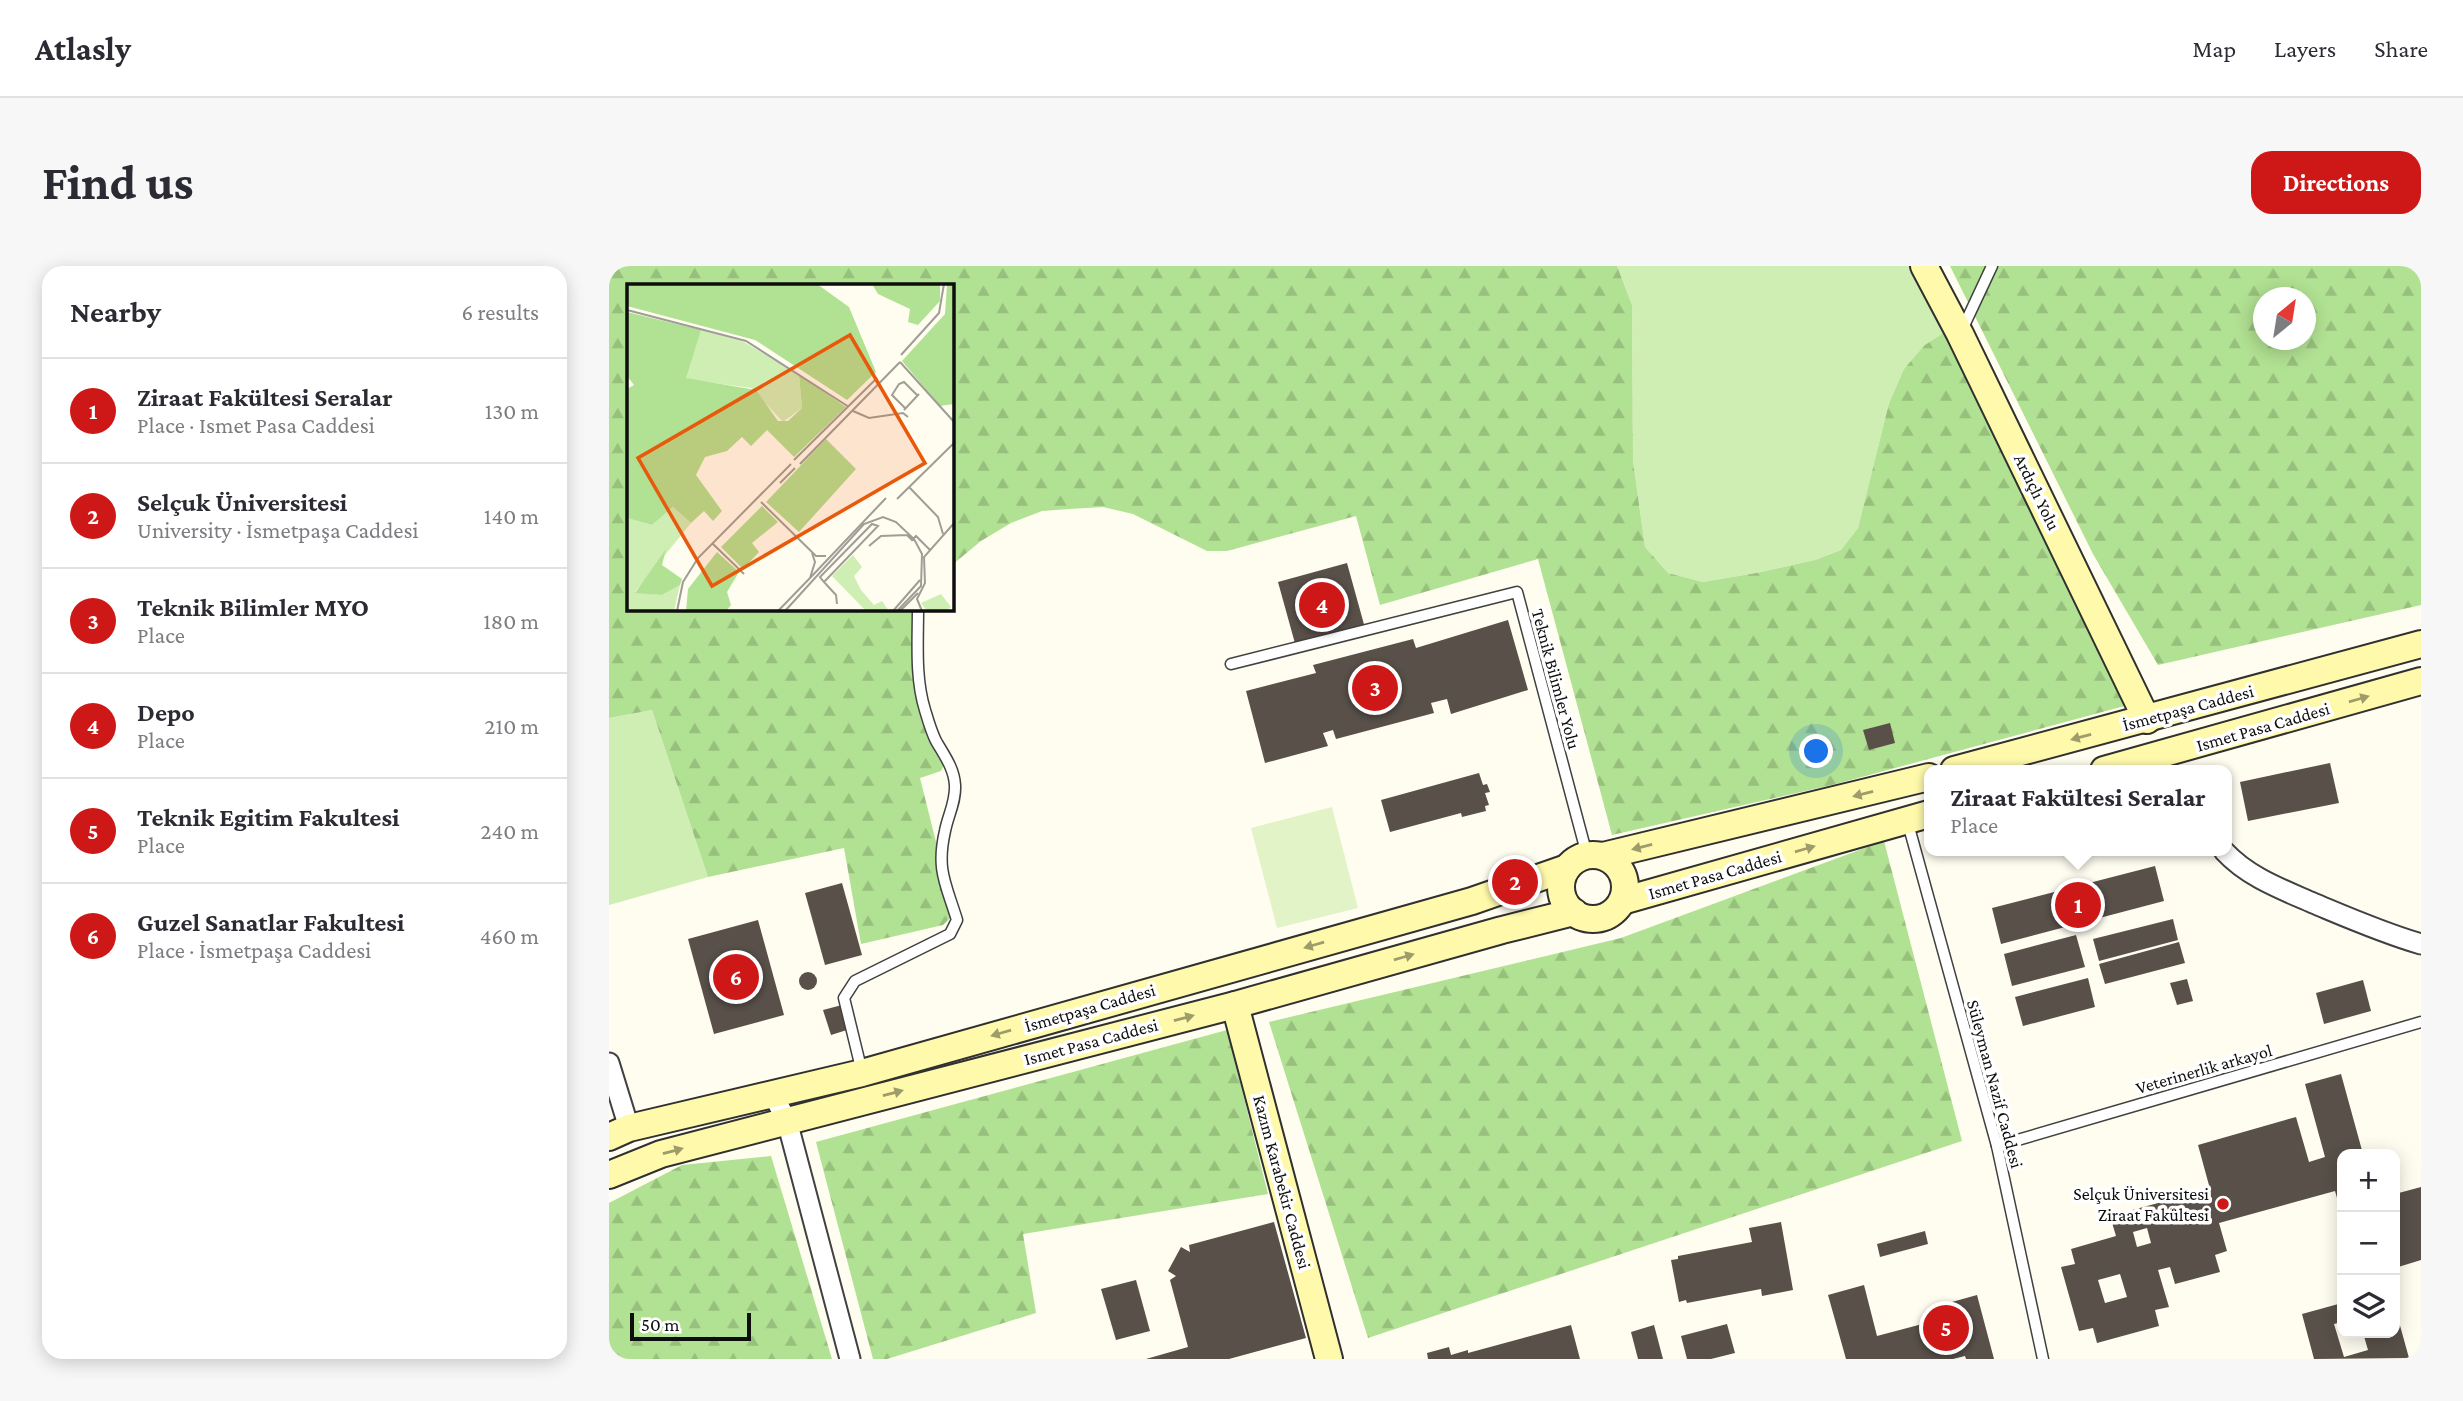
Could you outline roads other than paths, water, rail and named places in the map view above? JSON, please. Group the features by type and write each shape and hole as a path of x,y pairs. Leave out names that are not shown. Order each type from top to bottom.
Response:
{"main road":[{"name":"Ardıçlı Yolu","path":"1924,266 1960,334 2147,720"},
{"name":"İsmetpaşa Caddesi","path":"1973,765 2421,644"},
{"name":"Ismet Pasa Caddesi","path":"2161,764 2421,681"},
{"name":"İsmetpaşa Caddesi","path":"619,1133 772,1093 862,1073 1472,901 1586,860 1924,778"},
{"name":"Ismet Pasa Caddesi","path":"1622,901 1918,817"},
{"path":"1586,860 1612,861 1620,869 1624,880 1622,901 1606,916 1584,917 1574,912 1563,896 1561,886 1586,860"},
{"name":"Ismet Pasa Caddesi","path":"609,1175 661,1154 1235,1005 1574,912"},
{"name":"Kazım Karabekir Caddesi","path":"1235,1005 1329,1359"}],"street":[{"path":"2229,856 2260,880 2380,932 2421,944"},
{"path":"609,1063 619,1133"},
{"path":"772,1093 787,1121 850,1359"}],"lane":[{"path":"1960,334 1992,266"},
{"name":"Teknik Bilimler Yolu","path":"1231,664 1517,592 1586,860"},
{"path":"862,1073 844,998 855,981 950,934 957,920 941,877 940,856 954,802 955,784 951,765 935,738 924,708 918,676 918,611"},
{"name":"Süleyman Nazif Caddesi","path":"1918,817 1924,842"},
{"name":"Süleyman Nazif Caddesi","path":"1927,856 1997,1146 2043,1359"},
{"name":"Veterinerlik arkayol","path":"1997,1146 2421,1022"}],"place":[{"name":"Depo","path":"1322,605"},
{"name":"Teknik Bilimler MYO","path":"1375,688"},
{"name":"Selçuk Üniversitesi","path":"1515,882"},
{"name":"Ziraat Fakültesi Seralar","path":"2078,905"},
{"name":"Guzel Sanatlar Fakultesi","path":"736,977"},
{"name":"Selçuk Üniversitesi Ziraat Fakültesi","path":"2223,1204"},
{"name":"Teknik Egitim Fakultesi","path":"1946,1328"}]}
